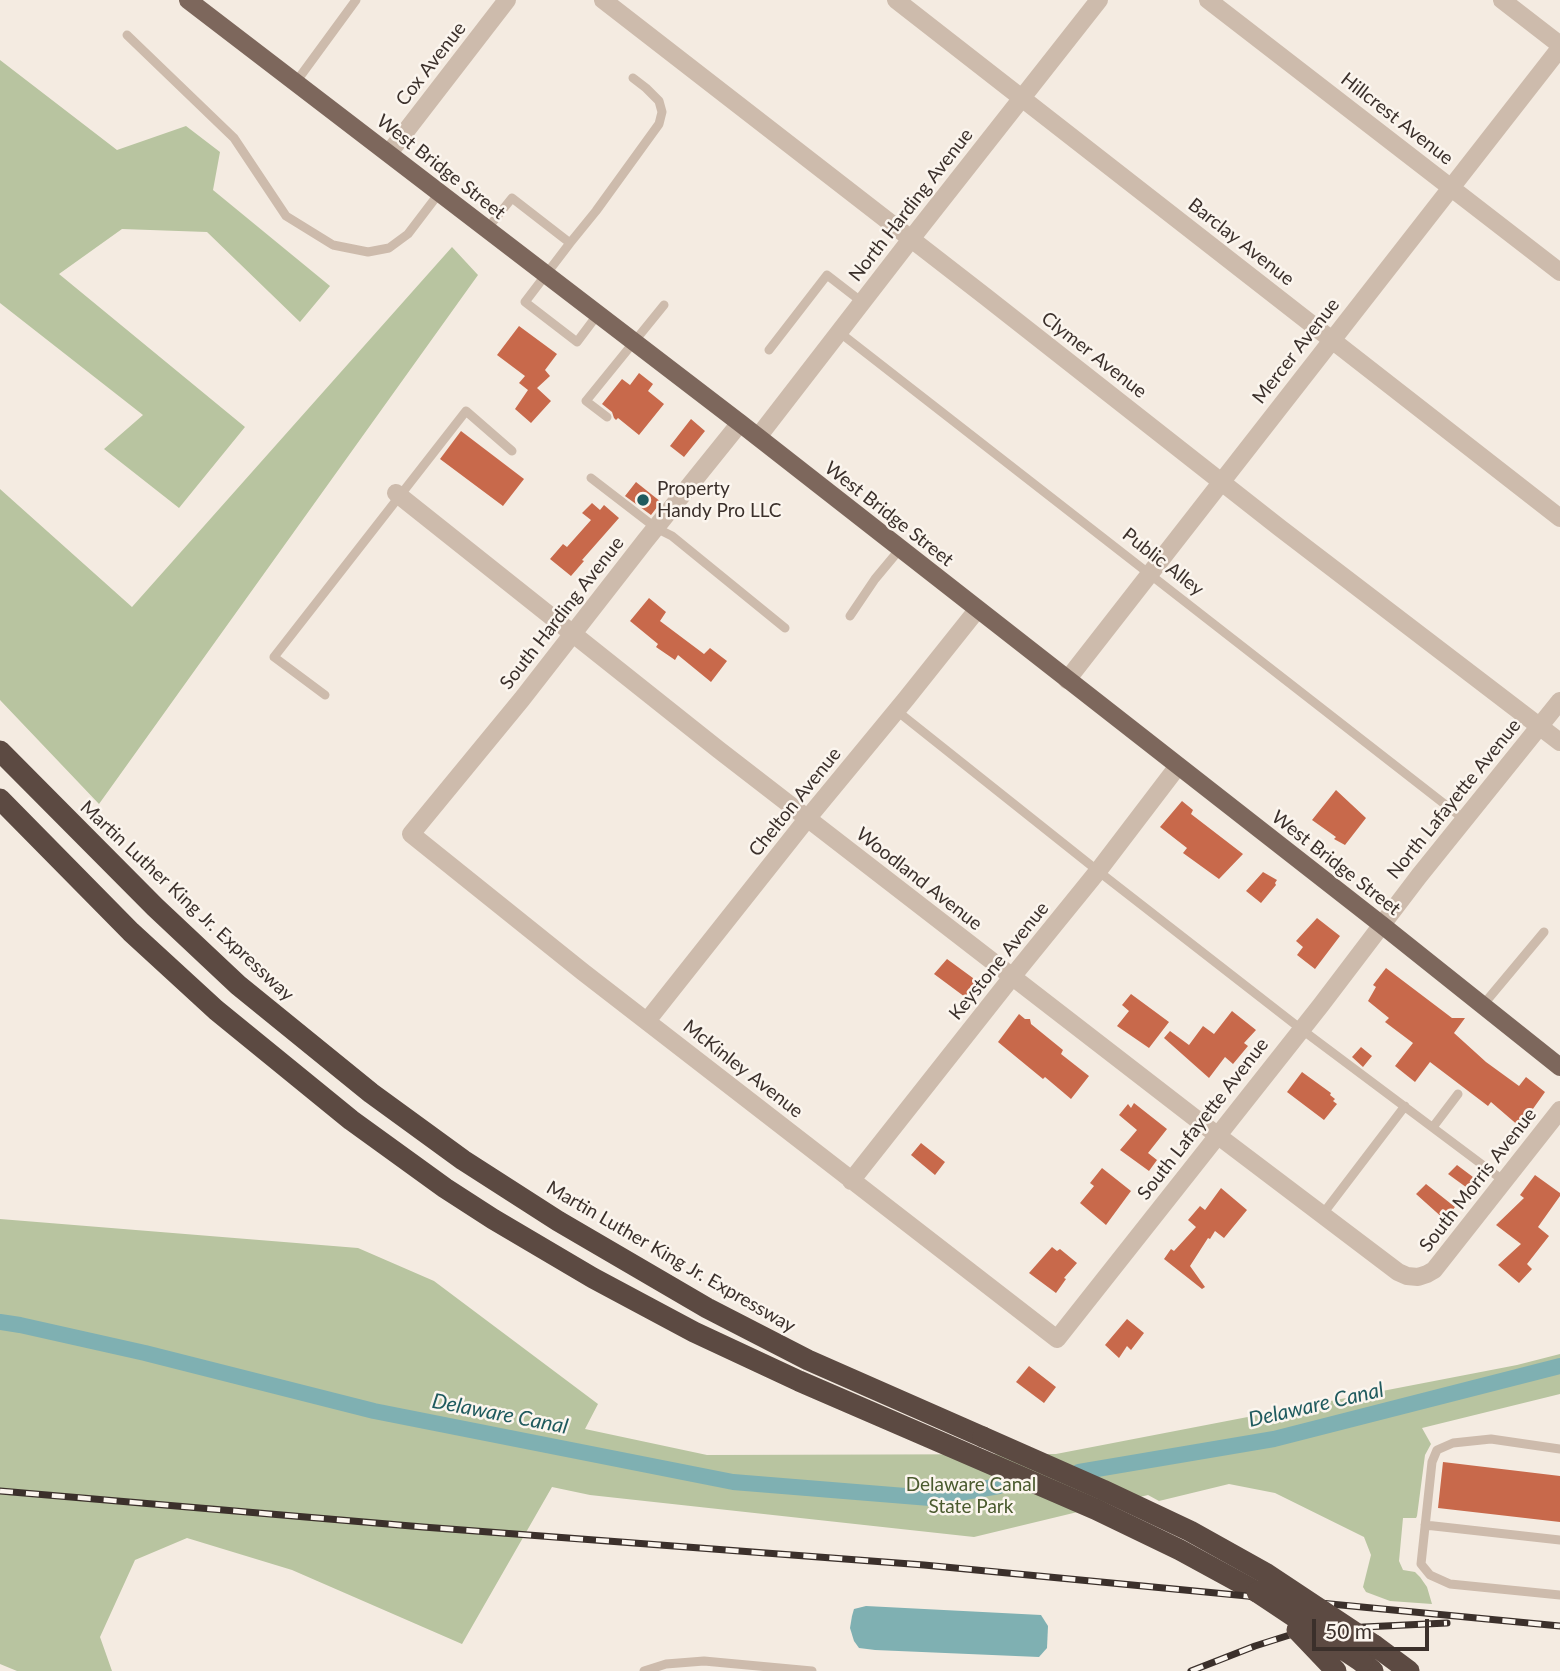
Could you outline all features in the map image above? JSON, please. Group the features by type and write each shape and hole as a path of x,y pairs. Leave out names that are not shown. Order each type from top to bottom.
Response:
{"highway":[{"name":"Martin Luther King Jr. Expressway","path":"0,751 155,907 237,985 371,1093 463,1160 558,1221 707,1308 808,1360 1190,1531 1268,1574 1370,1660"},
{"name":"Martin Luther King Jr. Expressway","path":"0,799 131,932 216,1010 351,1120 445,1188 642,1306 746,1357 1141,1530 1257,1592 1370,1660 1408,1670"},
{"path":"1257,1592 1310,1642 1336,1671"}],"main road":[{"name":"West Bridge Street","path":"188,0 740,423 1560,1067"}],"street":[{"name":"Cox Avenue","path":"389,153 507,0"},
{"name":"Clymer Avenue","path":"603,0 1560,742"},
{"name":"Barclay Avenue","path":"896,0 1560,517"},
{"name":"North Harding Avenue","path":"758,437 1099,0"},
{"name":"Hillcrest Avenue","path":"1208,0 1560,272"},
{"path":"1502,0 1560,47"},
{"name":"Mercer Avenue","path":"1067,680 1560,47"},
{"name":"South Harding Avenue","path":"416,829 740,423"},
{"name":"Woodland Avenue","path":"398,495 719,750 1322,1215 1398,1272 1418,1277 1427,1274"},
{"name":"Chelton Avenue","path":"647,1021 807,818 977,610"},
{"name":"North Lafayette Avenue","path":"1382,925 1560,701"},
{"name":"Keystone Avenue","path":"851,1181 1098,871 1178,766"},
{"name":"McKinley Avenue","path":"416,829 411,834 851,1181 1057,1339"},
{"name":"South Lafayette Avenue","path":"1057,1339 1382,925"},
{"name":"South Morris Avenue","path":"1427,1274 1434,1270 1560,1110"}],"lane":[{"path":"296,82 356,0"},
{"path":"127,35 234,138 286,216 333,245 368,252 389,248 408,234 440,192"},
{"path":"598,314 577,342 525,302 659,124 662,112 659,101 632,78"},
{"path":"488,229 512,198 570,243"},
{"path":"769,350 827,275 862,302"},
{"path":"607,417 586,401 664,305"},
{"name":"Public Alley","path":"839,332 1465,820"},
{"path":"325,695 274,657 398,495 466,411 512,451"},
{"path":"591,478 656,528 672,536 785,628"},
{"path":"850,615 900,549"},
{"path":"897,711 1301,1029 1503,1181"},
{"path":"1483,1005 1544,932"},
{"path":"1433,1127 1458,1094"},
{"path":"1322,1215 1405,1106"},
{"path":"1560,1449 1491,1439 1453,1443 1437,1450 1432,1462 1420,1564 1430,1575 1450,1584 1560,1595"},
{"path":"1425,1525 1560,1540"},
{"path":"644,1671 666,1664 704,1661 812,1671"}],"green space":[{"path":"0,60 117,150 186,126 220,152 213,190 330,286 300,322 207,232 122,229 59,274 245,427 179,508 104,449 143,415 0,303"},
{"path":"452,247 478,275 99,804 0,700 0,489 132,607"},
{"name":"Delaware Canal State Park","path":"0,1219 358,1248 434,1281 598,1404 585,1429 707,1455 1056,1454 1517,1365 1560,1354 1560,1394 1422,1428 1431,1444 1425,1455 1417,1516 1403,1518 1399,1561 1403,1570 1415,1572 1420,1577 1427,1587 1432,1604 1390,1601 1366,1592 1363,1587 1371,1555 1364,1537 1275,1493 1229,1484 1159,1501 1148,1495 974,1537 590,1495 552,1487 462,1644 292,1570 187,1538 135,1560 100,1637 112,1671 17,1671 0,1664"}],"water":[{"path":"866,1606 1041,1615 1048,1626 1047,1648 1039,1657 859,1648 850,1628 852,1616 854,1609"}],"building":[{"path":"519,326 557,354 545,370 550,376 537,388 551,401 531,423 515,409 528,390 519,383 525,376 497,355"},
{"path":"639,373 653,384 648,391 664,404 639,435 618,418 616,420 612,412 602,404 622,379 630,385"},
{"path":"691,419 705,431 684,457 670,446"},
{"path":"461,431 524,479 503,506 440,459"},
{"name":"Property Handy Pro LLC","path":"636,482 661,502 651,515 625,496"},
{"path":"592,503 600,510 604,505 619,518 571,576 550,559 563,544 567,547 591,520 582,513"},
{"path":"649,598 666,612 660,621 704,654 710,648 727,661 711,682 678,655 675,660 656,647 658,644 630,621"},
{"path":"1336,790 1366,818 1345,845 1312,820"},
{"path":"1182,801 1193,810 1191,814 1243,854 1219,879 1183,853 1187,848 1160,827"},
{"path":"1263,872 1277,880 1261,903 1246,891"},
{"path":"1317,918 1340,936 1315,969 1297,955 1303,947 1296,941"},
{"path":"947,959 977,981 965,997 934,974"},
{"path":"1386,968 1452,1018 1465,1018 1454,1033 1486,1062 1519,1086 1526,1077 1545,1092 1520,1127 1491,1102 1488,1106 1430,1062 1415,1082 1395,1066 1413,1043 1385,1022 1389,1018 1368,1001 1376,987 1373,985"},
{"path":"1131,994 1169,1022 1149,1048 1117,1026 1129,1011 1122,1005"},
{"path":"1232,1011 1256,1030 1244,1043 1248,1046 1233,1064 1225,1057 1209,1078 1164,1038 1170,1031 1189,1045 1203,1026 1214,1034"},
{"path":"1019,1014 1030,1019 1031,1024 1063,1050 1061,1054 1089,1076 1071,1099 998,1042"},
{"path":"1361,1047 1372,1056 1363,1067 1352,1057"},
{"path":"1302,1072 1331,1093 1335,1099 1333,1101 1337,1104 1324,1120 1287,1092"},
{"path":"1134,1103 1167,1129 1148,1153 1157,1160 1149,1171 1120,1150 1137,1130 1119,1115 1128,1104 1131,1108"},
{"path":"921,1143 945,1162 935,1175 911,1155"},
{"path":"1457,1165 1477,1180 1470,1190 1448,1174"},
{"path":"1102,1168 1131,1191 1106,1225 1080,1203 1094,1186 1090,1183"},
{"path":"1535,1175 1560,1193 1560,1196 1538,1227 1549,1236 1527,1264 1532,1269 1519,1283 1498,1265 1521,1244 1496,1225 1524,1198 1520,1195"},
{"path":"1426,1184 1455,1207 1445,1220 1416,1194"},
{"path":"1221,1188 1247,1210 1224,1238 1215,1231 1190,1266 1205,1287 1202,1289 1164,1259 1171,1249 1174,1251 1196,1227 1188,1220 1200,1206 1205,1210"},
{"path":"1052,1247 1057,1251 1060,1249 1077,1263 1056,1293 1029,1273"},
{"path":"1127,1319 1144,1333 1131,1350 1127,1346 1119,1358 1105,1345"},
{"path":"1029,1366 1056,1387 1044,1403 1016,1382"},
{"path":"1443,1462 1560,1476 1560,1522 1438,1508"}],"waterway":[{"name":"Delaware Canal","path":"0,1322 145,1353 374,1411 733,1482 930,1498 999,1486"},
{"name":"Delaware Canal","path":"1079,1472 1274,1439 1560,1366"}],"railway":[{"path":"0,1491 423,1527 924,1565 1560,1626"},
{"path":"1191,1671 1296,1633 1447,1623"}],"place":[{"name":"Property Handy Pro LLC","path":"643,500"}]}
